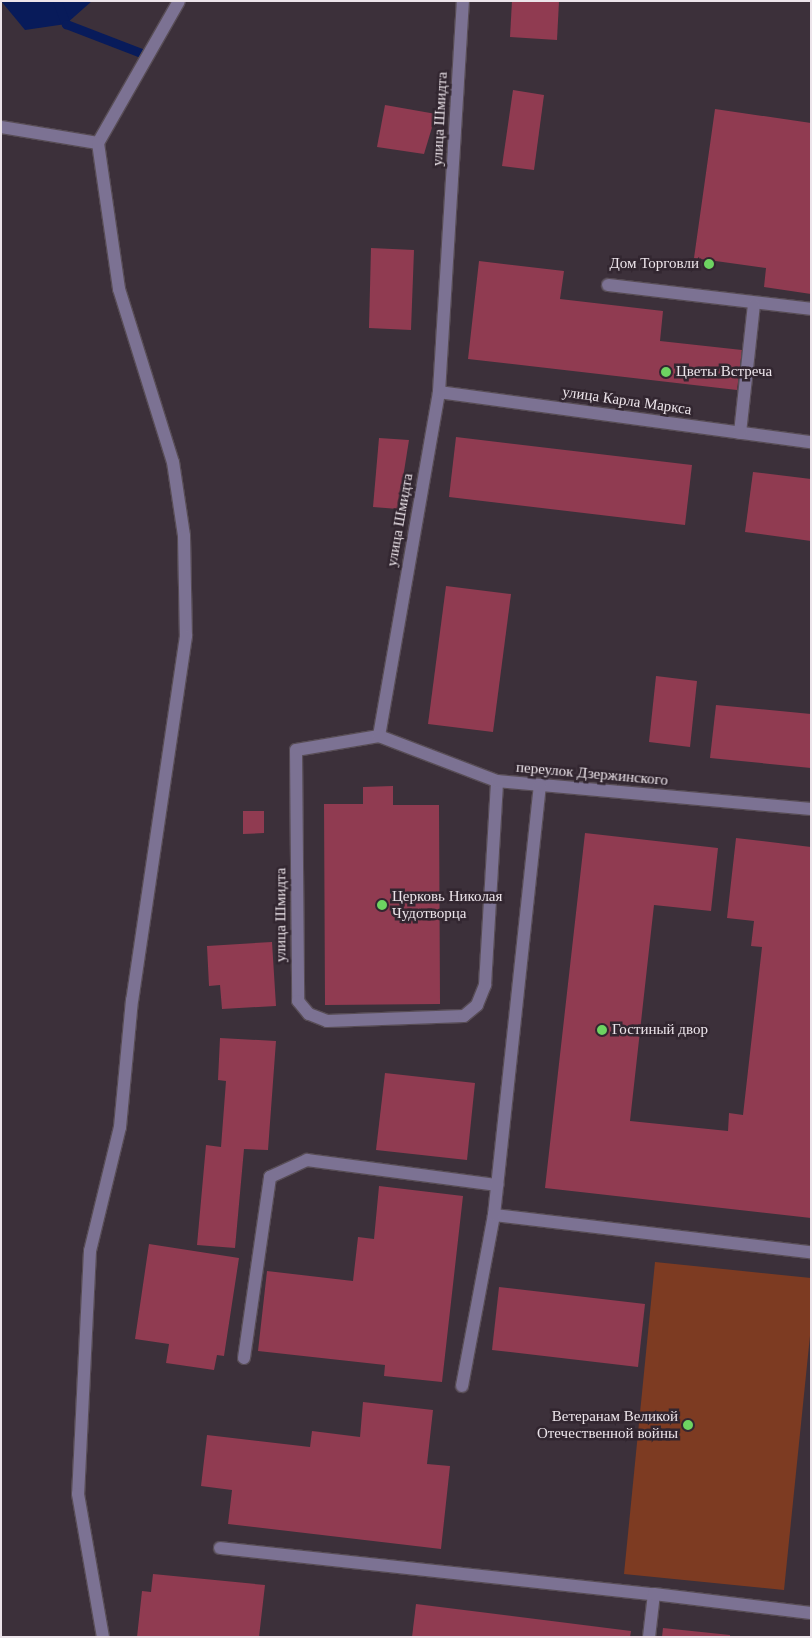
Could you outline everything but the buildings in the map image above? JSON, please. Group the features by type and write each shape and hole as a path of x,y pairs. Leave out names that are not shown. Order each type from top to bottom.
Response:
{"street":[{"path":"103,1637 78,1494 90,1251 120,1128 132,1000 186,636 184,536 173,462 119,289 98,143 179,1"},
{"name":"улица Шмидта","path":"463,1 440,392 378,736 296,750 298,1001 309,1014 327,1021 464,1016 477,1005 485,985 498,781"},
{"path":"1,127 98,143"},
{"path":"608,285 754,305 811,310"},
{"path":"740,432 754,305"},
{"name":"улица Карла Маркса","path":"440,392 811,442"},
{"name":"переулок Дзержинского","path":"378,736 498,781 811,810"},
{"path":"462,1386 494,1215 540,786"},
{"path":"244,1358 270,1177 307,1160 497,1185"},
{"path":"494,1215 811,1252"},
{"path":"220,1548 654,1594 811,1613"},
{"path":"649,1637 654,1594"}],"shaded area":[{"path":"1,1 92,1 66,24 25,30"},
{"path":"655,1262 811,1278 811,1326 784,1590 624,1574"}],"waterway":[{"path":"57,1 66,24 149,56 151,52"}],"place":[{"name":"Дом Торговли","path":"709,264"},
{"name":"Цветы Встреча","path":"666,372"},
{"name":"Церковь Николая Чудотворца","path":"382,905"},
{"name":"Гостиный двор","path":"602,1030"},
{"name":"Ветеранам Великой Отечественной войны","path":"688,1425"}]}
